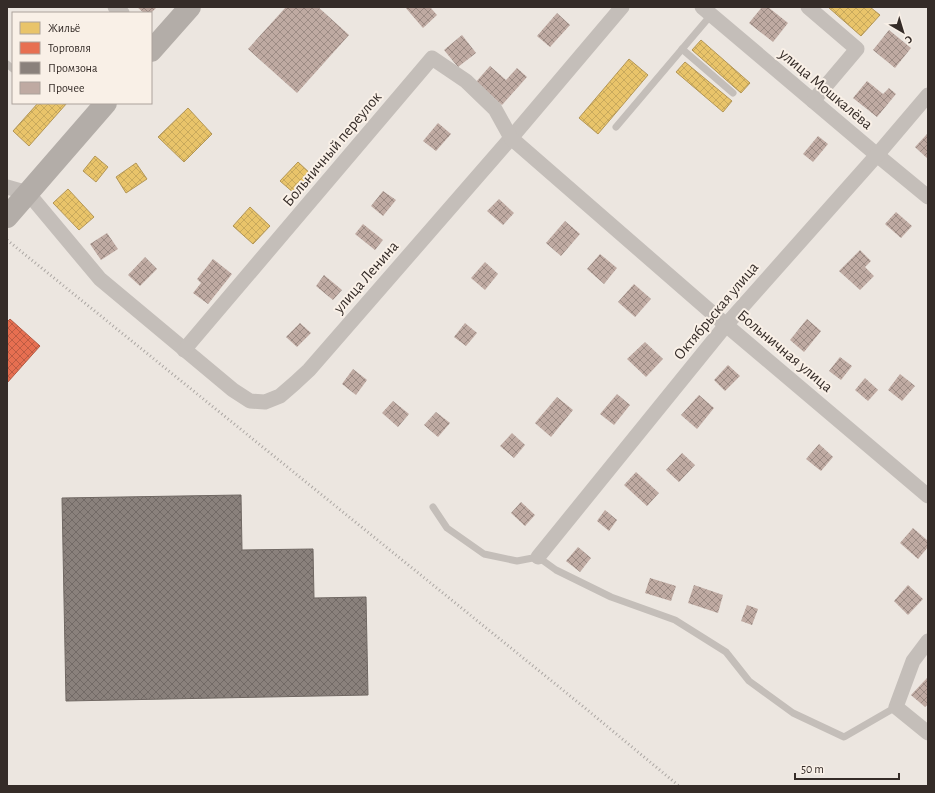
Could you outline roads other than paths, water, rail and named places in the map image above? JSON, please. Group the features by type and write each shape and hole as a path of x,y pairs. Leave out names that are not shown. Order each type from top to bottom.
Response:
{"main road":[{"path":"153,44 190,7"},
{"path":"7,216 103,104"}],"street":[{"name":"улица Ленина","path":"28,193 100,279 233,390 250,401 265,402 280,396 309,370 511,138 622,7"},
{"path":"808,7 857,49 813,101"},
{"name":"улица Мошкалёва","path":"707,11 928,197"},
{"name":"Больничный переулок","path":"184,350 432,58 466,81 495,109 511,138"},
{"name":"Октябрьская улица","path":"538,557 726,326 928,95"},
{"name":"Больничная улица","path":"511,138 726,326 928,496"},
{"path":"7,187 28,193"},
{"path":"928,642 913,661 896,707 928,733"}],"lane":[{"path":"616,127 682,49 707,11"},
{"path":"682,49 733,93"},
{"path":"433,507 447,528 484,554 517,561 538,557 556,570 612,597 675,620 726,652 749,681 793,713 844,737 896,707"}],"railway":[{"path":"7,240 585,708 679,786"}]}
